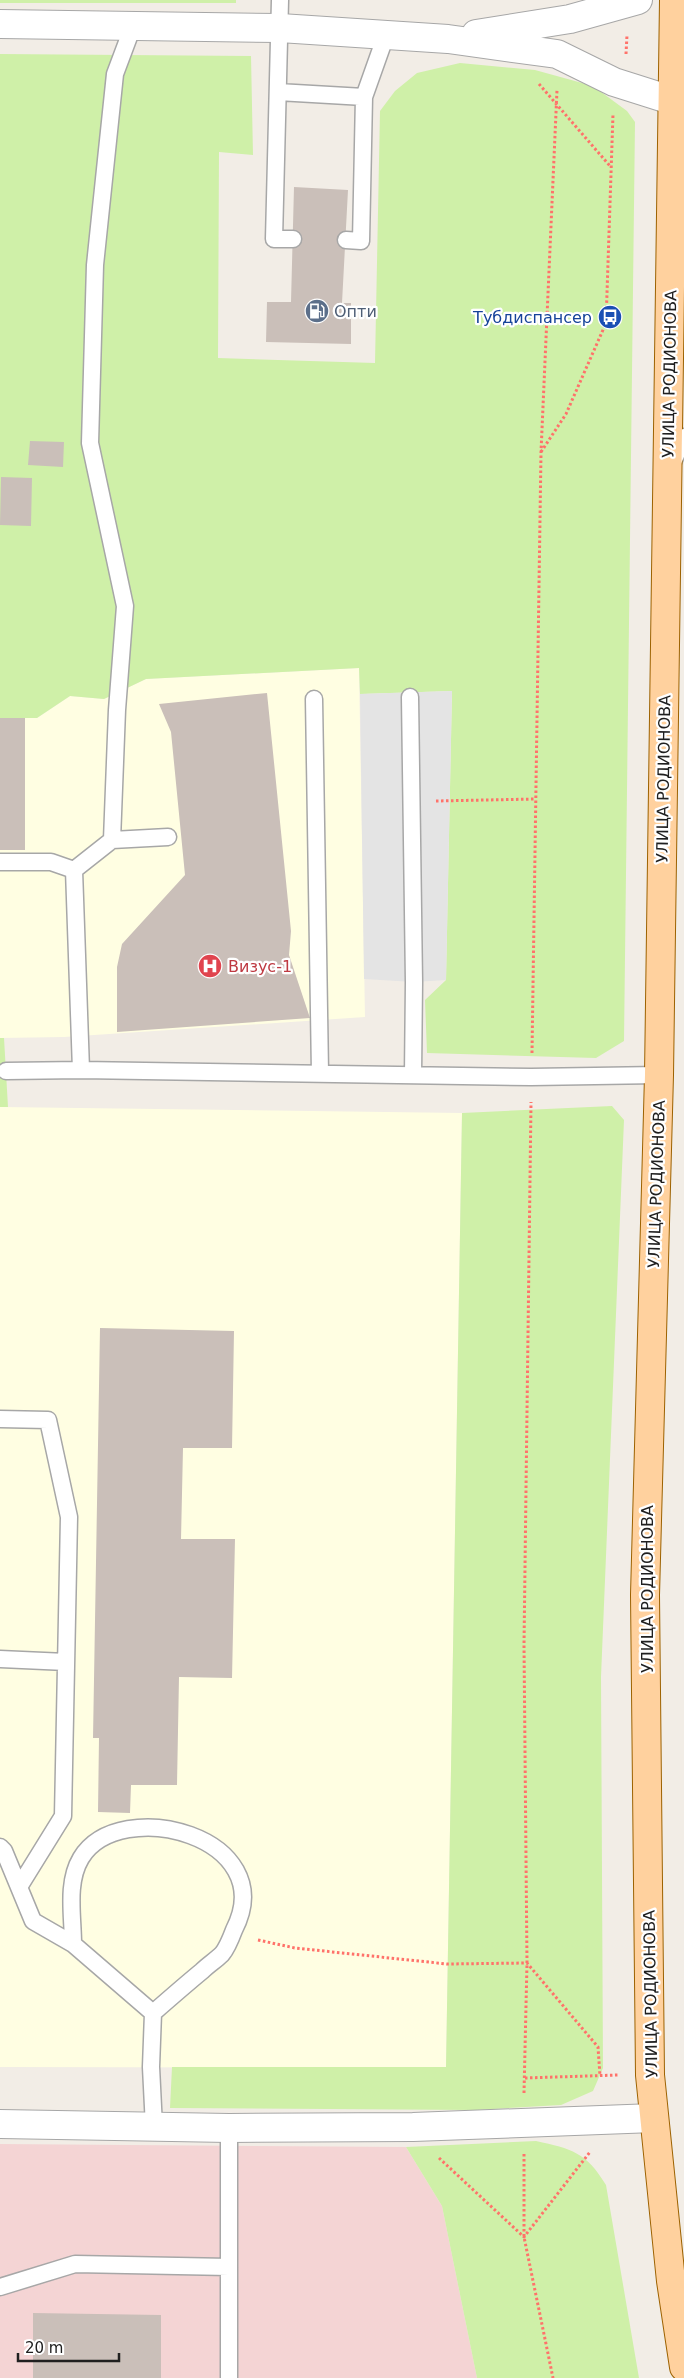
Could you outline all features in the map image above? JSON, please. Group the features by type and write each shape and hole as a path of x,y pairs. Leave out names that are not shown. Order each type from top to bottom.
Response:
{"main road":[{"name":"УЛИЦА РОДИОНОВА","path":"674,0 659,1075 645,1595 650,2075 671,2281 684,2366"}],"street":[{"path":"448,39 570,19 634,1"},
{"path":"0,24 280,28 448,39 557,54 616,83 674,101"},
{"path":"0,2124 229,2128 413,2127 654,2118"}],"lane":[{"path":"280,0 274,239 293,239"},
{"path":"112,840 117,710 125,606 90,442 95,265 115,74 133,26"},
{"path":"346,240 361,241 364,97 386,35"},
{"path":"278,92 364,97"},
{"path":"668,473 684,437"},
{"path":"410,697 414,982 413,1075"},
{"path":"314,699 320,1073"},
{"path":"74,870 112,840 168,837"},
{"path":"0,862 51,862 74,870"},
{"path":"74,870 80,1070"},
{"path":"6,1071 80,1070 531,1077 659,1075"},
{"path":"0,1419 48,1420 69,1517 63,1816 19,1886"},
{"path":"0,1659 66,1662"},
{"path":"73,1944 72,1876 82,1856 100,1840 119,1831 144,1828 171,1830 195,1835 214,1845 232,1863 244,1890 242,1915 223,1953 153,2013 151,2067 154,2127"},
{"path":"0,1847 4,1851 33,1921 73,1944 153,2013"},
{"path":"229,2128 230,2378"},
{"path":"0,2287 75,2264 229,2267"}],"path":[{"path":"541,452 566,414 606,323 610,167 616,83 626,58 634,1"},
{"path":"553,2378 524,2237 527,1963 524,1645 541,452 557,104 557,54"},
{"path":"557,104 610,167"},
{"path":"411,801 535,799"},
{"path":"233,1934 295,1948 447,1964 527,1963"},
{"path":"527,1963 598,2047 600,2076"},
{"path":"525,2078 650,2075"},
{"path":"524,2237 617,2118"},
{"path":"413,2127 437,2156 524,2237"}],"shaded area":[{"path":"359,668 365,1017 64,1037 0,1038 0,718 37,718 70,696 104,699 146,679"},
{"path":"452,691 446,980 414,982 364,979 360,694"},
{"path":"0,1107 462,1113 446,2068 0,2067"},
{"path":"0,2144 406,2147 442,2206 477,2378 0,2378"}],"green space":[{"path":"0,0 236,0 236,3 0,3"},
{"path":"0,54 251,56 253,155 219,152 218,358 375,363 380,111 395,91 417,73 460,63 535,70 593,86 627,111 635,122 624,1041 596,1058 427,1053 425,1000 446,980 452,691 360,694 359,668 146,679 104,699 70,696 37,718 0,718"},
{"path":"0,1038 4,1038 8,1107 0,1107"},
{"path":"612,1106 624,1120 601,1677 603,2068 593,2091 561,2105 476,2110 170,2108 172,2067 446,2067 462,1113"},
{"path":"536,2141 569,2150 585,2159 592,2165 606,2185 639,2378 477,2378 442,2206 406,2147"}],"building":[{"path":"294,187 348,190 342,303 351,303 351,344 266,342 267,302 291,302"},
{"path":"30,441 64,442 63,467 28,465"},
{"path":"1,477 32,478 31,526 0,525"},
{"path":"267,693 291,931 289,955 310,1018 117,1032 117,967 122,944 185,875 171,732 159,704"},
{"path":"0,718 25,718 25,850 0,850"},
{"path":"100,1328 234,1331 232,1448 183,1448 181,1539 235,1539 232,1678 179,1677 177,1785 131,1785 130,1813 98,1812 99,1738 93,1738"},
{"path":"33,2313 161,2315 161,2378 33,2378"}],"place":[{"name":"Опти","path":"317,311"},
{"name":"Тубдиспансер","path":"610,317"},
{"name":"Визус-1","path":"210,966"}]}
